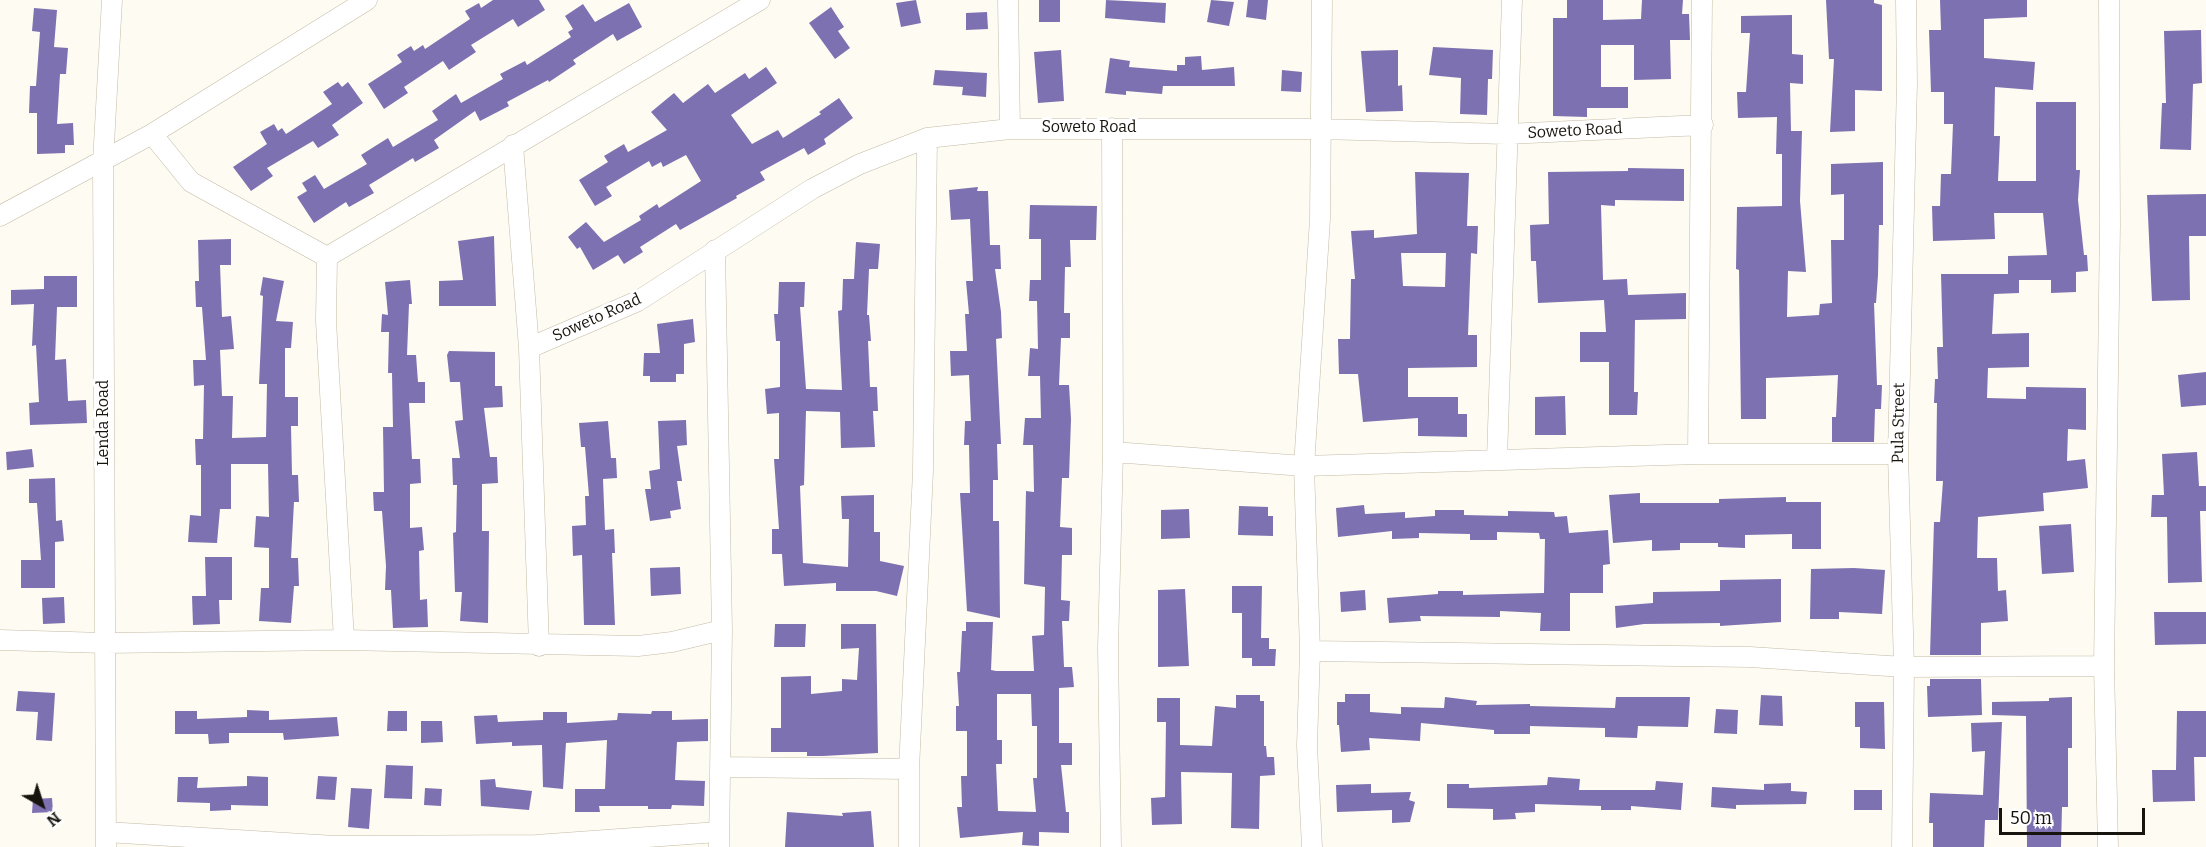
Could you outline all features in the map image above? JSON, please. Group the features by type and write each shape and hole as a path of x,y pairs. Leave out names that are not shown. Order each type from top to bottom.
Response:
{"street":[{"name":"Lenda Road","path":"106,839 103,162 112,0"},
{"path":"0,216 152,134 367,0"},
{"path":"327,257 760,0"},
{"path":"1008,0 1010,129"},
{"path":"1312,847 1307,746 1310,651 1304,466 1320,219 1322,0"},
{"path":"1497,459 1512,0"},
{"path":"1698,453 1703,125 1702,0"},
{"name":"Pula Street","path":"1902,847 1904,667 1898,454 1907,83 1906,0"},
{"path":"2108,847 2104,666 2110,224 2109,0"},
{"name":"Soweto Road","path":"529,348 638,301 813,189 860,164 927,138 1010,129 1321,129 1506,134 1703,125"},
{"path":"1111,847 1108,648 1113,452 1112,128"},
{"path":"152,134 190,182 327,257"},
{"path":"909,847 909,769 923,471 927,138"},
{"path":"513,146 529,348 539,646"},
{"path":"106,839 335,846 535,846 719,840 722,630 715,250"},
{"path":"327,257 326,321 344,640"},
{"path":"1113,452 1304,466 1698,453 1898,454"},
{"path":"0,640 105,644 344,640 539,646 638,646 672,642 722,630"},
{"path":"1310,651 1750,657 1904,667 2104,666"},
{"path":"720,767 909,769"}],"building":[{"path":"493,0 539,0 545,10 518,27 513,19 471,45 476,52 449,70 443,61 404,87 408,93 384,109 368,84 402,62 397,55 411,46 414,51 423,45 425,49 470,19 465,11 479,3 481,8"},
{"path":"916,0 921,23 901,27 896,3"},
{"path":"1039,0 1060,0 1060,22 1039,22"},
{"path":"1106,0 1166,3 1165,23 1105,18"},
{"path":"1211,0 1234,2 1229,26 1207,22"},
{"path":"1248,0 1268,0 1266,20 1246,17"},
{"path":"1567,0 1603,0 1603,20 1641,19 1642,0 1683,0 1682,14 1689,14 1690,40 1670,40 1671,79 1634,80 1634,45 1601,45 1601,87 1628,87 1628,108 1587,108 1587,117 1553,116 1553,18 1567,18"},
{"path":"1826,0 1874,0 1874,3 1882,5 1882,91 1855,90 1855,131 1830,132 1834,59 1829,59"},
{"path":"1940,0 2027,0 2027,17 1984,19 1984,58 2035,62 2033,90 1995,87 1994,136 2000,136 1998,181 2036,181 2036,102 2076,102 2076,170 2080,170 2078,200 2084,255 2087,255 2088,271 2076,272 2076,292 2051,293 2051,280 2019,280 2019,293 1994,294 1992,334 2029,333 2029,367 1988,368 1987,398 2026,399 2026,387 2086,388 2086,430 2068,429 2067,461 2085,459 2088,488 2043,493 2044,511 1978,517 1977,558 1997,558 1998,591 2006,590 2008,621 1981,623 1981,655 1930,655 1934,522 1940,522 1943,481 1936,481 1937,403 1934,403 1935,379 1938,379 1937,347 1943,347 1941,274 2008,274 2008,256 2047,255 2043,213 1994,213 1995,239 1933,241 1932,206 1940,206 1941,174 1951,174 1953,124 1944,124 1944,92 1931,92 1929,30 1941,30"},
{"path":"629,3 642,27 617,41 613,34 573,60 576,64 549,82 548,80 507,102 509,106 480,121 475,111 434,140 439,148 415,162 413,158 369,185 374,193 349,207 346,202 314,223 297,197 307,191 302,183 315,175 324,189 367,164 361,155 388,138 393,147 438,120 432,111 456,94 461,103 503,79 500,74 525,61 527,65 571,37 568,32 573,29 565,16 583,4 595,22"},
{"path":"831,7 844,27 838,31 850,48 835,59 809,23"},
{"path":"34,8 57,10 54,47 68,48 66,74 60,74 57,124 73,123 74,145 65,145 65,153 37,154 37,113 29,113 30,86 36,86 40,32 32,31"},
{"path":"987,12 988,29 966,30 966,13"},
{"path":"1792,15 1792,54 1803,55 1803,84 1790,83 1791,131 1802,131 1800,201 1806,272 1788,271 1787,317 1819,315 1820,304 1832,303 1831,240 1844,240 1844,194 1831,195 1831,164 1883,162 1883,225 1879,225 1878,275 1876,303 1874,303 1877,385 1882,385 1881,409 1875,409 1874,442 1832,442 1832,417 1836,417 1838,375 1766,378 1766,419 1741,419 1739,270 1736,269 1737,207 1782,206 1782,154 1776,154 1777,117 1738,118 1737,92 1746,92 1750,33 1741,33 1741,16"},
{"path":"2201,30 2202,83 2193,84 2191,150 2160,149 2162,103 2166,103 2164,31"},
{"path":"1433,47 1493,50 1492,79 1488,79 1487,115 1460,114 1461,78 1429,75"},
{"path":"1061,50 1064,101 1038,103 1034,52"},
{"path":"1398,50 1398,86 1402,85 1403,111 1366,112 1361,51"},
{"path":"1201,56 1202,70 1234,67 1235,86 1163,86 1162,94 1126,91 1126,95 1105,93 1110,58 1130,61 1129,67 1177,71 1177,65 1185,65 1185,57"},
{"path":"766,67 777,83 731,115 752,144 778,130 783,138 821,114 819,112 839,98 853,118 824,139 826,144 808,155 804,148 760,172 765,180 736,196 737,198 680,230 676,224 640,247 643,252 624,264 618,255 593,270 580,247 577,249 568,237 586,222 604,242 641,220 639,216 657,204 659,208 701,181 686,155 663,167 661,162 652,167 649,161 606,187 612,196 595,206 579,180 608,162 604,156 624,144 628,152 667,130 651,112 674,93 683,103 708,84 715,93 745,73 749,79"},
{"path":"935,70 987,73 986,97 962,95 963,87 933,85"},
{"path":"1282,70 1302,72 1301,92 1281,91"},
{"path":"338,82 342,87 348,82 363,103 332,125 339,135 318,148 313,141 267,168 273,176 251,191 233,167 267,144 260,132 274,124 278,131 282,128 286,134 332,104 323,92"},
{"path":"1628,168 1684,169 1684,201 1615,200 1615,206 1601,205 1603,280 1627,279 1628,295 1686,293 1686,319 1635,320 1634,392 1638,392 1637,415 1609,415 1609,362 1580,362 1580,332 1606,332 1604,300 1538,303 1536,261 1531,261 1530,225 1549,224 1548,172 1628,171"},
{"path":"1415,172 1469,173 1467,226 1478,226 1477,254 1471,253 1468,335 1477,335 1477,367 1408,368 1408,397 1458,397 1458,414 1467,414 1467,437 1418,436 1418,418 1363,422 1358,374 1339,374 1338,339 1350,339 1351,279 1355,279 1351,231 1374,230 1374,238 1417,234","holes":["1401,253 1446,253 1445,287 1403,286"]},
{"path":"978,187 977,191 988,191 990,245 1000,245 1001,269 995,269 1002,338 996,339 1001,444 997,444 998,480 993,480 993,521 999,521 1000,618 967,611 960,493 970,493 969,445 964,445 965,421 971,421 969,375 951,376 950,351 967,351 965,314 969,314 966,281 973,281 970,219 951,220 949,190"},
{"path":"2206,194 2206,236 2189,236 2190,300 2152,301 2147,195"},
{"path":"1030,205 1097,206 1096,240 1070,240 1071,267 1065,267 1064,313 1070,313 1070,338 1061,338 1059,385 1069,385 1071,419 1069,478 1062,478 1060,527 1072,528 1072,555 1062,555 1061,600 1070,601 1069,621 1062,621 1064,667 1072,667 1074,687 1059,688 1059,743 1072,743 1072,765 1061,765 1066,812 1069,812 1069,833 1039,832 1039,846 1022,845 1023,832 960,838 957,807 962,807 961,776 967,776 967,731 956,731 956,706 959,706 957,672 960,672 962,631 966,631 966,622 993,622 991,670 996,671 1034,671 1032,636 1044,635 1045,587 1024,584 1026,491 1034,492 1033,445 1023,445 1025,418 1041,418 1040,376 1028,376 1030,348 1038,349 1037,301 1029,301 1030,280 1041,280 1041,239 1029,239","holes":["997,694 1031,694 1032,726 1037,726 1037,778 1033,778 1036,812 998,811 996,764 1002,764 1002,740 997,740"]},
{"path":"494,236 496,306 439,306 439,281 463,280 458,241"},
{"path":"231,239 231,265 220,265 222,317 231,316 234,349 220,350 222,396 233,396 232,438 266,437 267,384 259,384 263,296 260,295 263,277 284,281 276,321 293,322 291,348 285,348 285,397 298,397 298,426 291,426 292,475 298,475 299,502 294,502 291,558 298,558 299,586 294,586 291,623 259,621 261,588 269,588 269,548 254,547 256,516 269,517 268,464 231,464 231,509 220,509 217,543 188,542 190,515 201,516 201,465 196,465 195,439 203,439 204,385 194,386 193,360 206,360 202,307 196,307 195,281 199,281 198,240"},
{"path":"856,242 880,244 878,269 869,269 867,315 869,315 871,341 868,341 870,387 877,387 878,411 873,411 875,447 841,448 840,412 806,411 804,485 800,486 803,563 848,567 849,519 842,519 841,496 874,495 874,532 880,532 880,561 904,566 897,596 876,591 836,591 836,583 784,586 782,554 772,554 772,529 779,529 774,459 779,459 779,413 767,414 765,389 780,387 780,341 776,341 774,314 778,314 779,282 805,282 804,307 800,307 806,389 842,390 838,311 842,310 843,279 854,279"},
{"path":"44,276 77,276 77,307 57,307 55,360 66,359 68,401 86,400 87,423 30,425 29,403 39,402 36,345 32,346 34,304 11,305 11,290 44,289"},
{"path":"410,280 412,304 409,304 407,355 416,355 418,382 425,382 425,403 409,403 412,459 420,459 421,483 410,484 410,528 422,527 424,550 419,551 420,600 427,599 428,627 393,628 391,590 385,590 386,566 382,511 374,511 373,492 384,492 383,427 393,427 392,373 388,373 389,332 381,332 382,314 388,315 385,282"},
{"path":"693,319 695,342 684,344 684,374 676,374 676,382 650,382 650,376 643,376 644,353 660,353 657,324"},
{"path":"449,351 495,352 495,386 502,386 503,407 484,408 490,457 497,457 498,483 482,484 482,531 489,531 488,623 460,621 462,592 455,592 453,533 456,532 457,485 453,485 452,458 460,458 455,421 463,420 460,382 450,382 447,355"},
{"path":"2206,372 2206,405 2181,407 2178,375"},
{"path":"1565,396 1566,435 1535,435 1535,397"},
{"path":"686,420 687,445 677,446 682,481 677,481 681,509 670,511 671,518 650,521 645,489 651,489 649,471 660,469 658,421"},
{"path":"608,421 611,458 616,458 617,478 603,479 605,530 614,529 615,553 612,553 615,625 584,625 582,555 573,556 572,526 586,525 585,496 589,496 585,447 581,447 579,423"},
{"path":"32,449 34,467 7,470 6,452"},
{"path":"2197,452 2199,486 2206,486 2206,511 2200,511 2202,582 2168,583 2167,517 2151,517 2152,495 2164,495 2162,454"},
{"path":"55,478 56,521 62,520 64,541 55,542 55,588 21,588 21,560 41,560 37,503 29,503 29,479"},
{"path":"1640,493 1640,503 1719,503 1719,499 1786,497 1786,502 1821,502 1821,549 1792,549 1792,534 1745,535 1745,548 1718,547 1718,543 1680,543 1680,550 1652,551 1652,540 1613,543 1609,495"},
{"path":"1364,505 1365,514 1405,512 1405,518 1435,516 1435,510 1464,510 1464,515 1508,516 1508,511 1554,512 1555,517 1567,516 1569,533 1608,530 1610,564 1603,565 1603,593 1570,593 1570,631 1540,631 1541,613 1500,611 1500,617 1420,616 1421,621 1389,623 1387,598 1438,594 1438,591 1463,591 1463,595 1544,593 1545,539 1540,539 1539,533 1497,532 1497,540 1470,540 1470,534 1419,533 1419,538 1392,539 1392,531 1338,537 1336,508"},
{"path":"1239,506 1268,507 1268,516 1273,516 1273,536 1238,535"},
{"path":"1189,509 1190,538 1161,539 1161,510"},
{"path":"2071,524 2074,572 2042,574 2039,526"},
{"path":"205,557 232,557 232,600 219,600 220,624 193,625 192,596 206,596"},
{"path":"680,567 681,594 651,596 650,568"},
{"path":"1811,569 1885,570 1882,614 1839,612 1839,619 1810,619"},
{"path":"1781,579 1781,622 1720,626 1720,623 1644,624 1616,628 1615,606 1653,603 1653,592 1720,591 1720,580"},
{"path":"1232,586 1262,586 1261,638 1269,638 1269,649 1276,649 1275,666 1252,666 1252,658 1242,658 1242,613 1232,613"},
{"path":"1185,589 1189,666 1158,667 1158,590"},
{"path":"1365,590 1366,610 1341,612 1340,592"},
{"path":"64,597 65,623 43,624 42,598"},
{"path":"2154,612 2206,612 2206,644 2155,645"},
{"path":"775,624 806,624 805,647 774,647"},
{"path":"841,624 876,624 878,753 807,756 807,752 771,752 771,728 781,728 781,677 811,676 811,694 842,691 842,679 857,680 859,648 841,649"},
{"path":"1930,679 1981,679 1982,715 1928,717 1927,686 1930,686"},
{"path":"18,691 55,693 52,741 36,740 38,712 16,711"},
{"path":"1345,694 1370,694 1370,712 1401,714 1401,707 1444,708 1445,697 1477,701 1476,705 1530,704 1530,706 1615,708 1616,697 1690,697 1688,727 1638,726 1637,738 1605,737 1605,728 1530,726 1530,734 1494,734 1494,730 1421,723 1420,741 1369,738 1370,750 1341,752 1339,725 1337,725 1337,702 1345,702"},
{"path":"1236,695 1260,695 1260,701 1264,701 1264,746 1266,746 1267,757 1274,757 1275,775 1260,776 1259,829 1231,828 1232,773 1181,772 1182,824 1152,825 1151,798 1165,797 1166,722 1157,722 1157,698 1180,698 1180,745 1212,746 1215,706 1236,708"},
{"path":"1761,695 1782,696 1783,726 1759,725"},
{"path":"2072,697 2072,748 2068,748 2068,807 2062,807 2061,847 2027,847 2026,716 1992,715 1992,702 2049,701 2049,698"},
{"path":"1855,702 1884,702 1885,749 1860,748 1860,727 1855,727"},
{"path":"1716,709 1738,710 1737,734 1714,733"},
{"path":"247,710 269,711 269,720 337,717 339,736 284,740 283,733 229,733 229,743 209,744 208,734 175,734 175,711 197,711 197,719 247,717"},
{"path":"388,711 407,711 407,731 387,731"},
{"path":"652,711 672,711 672,720 708,719 708,741 677,742 675,780 705,781 704,806 672,805 671,809 648,809 648,806 599,806 600,812 575,812 575,789 605,789 607,740 566,743 563,789 543,787 542,745 512,746 512,742 476,744 474,716 497,715 498,722 543,720 543,712 567,712 567,723 617,720 618,713 651,714"},
{"path":"2177,711 2206,711 2206,757 2194,757 2195,801 2153,802 2152,770 2176,770"},
{"path":"421,721 442,721 443,742 421,743"},
{"path":"2002,722 1998,820 1985,820 1984,847 1933,847 1933,823 1929,823 1930,793 1983,795 1985,751 1972,752 1971,723"},
{"path":"386,765 413,766 412,799 384,798"},
{"path":"247,776 268,777 268,806 231,805 231,810 210,811 210,803 177,802 178,777 198,777 197,788 247,786"},
{"path":"318,776 337,777 335,800 316,799"},
{"path":"1548,777 1580,779 1579,790 1655,790 1656,781 1683,783 1681,810 1631,806 1631,810 1601,810 1601,806 1535,804 1535,812 1515,813 1516,819 1493,820 1493,809 1447,808 1447,784 1469,784 1469,788 1547,785"},
{"path":"495,779 496,787 532,791 529,810 481,806 480,780"},
{"path":"1791,783 1791,791 1807,792 1806,804 1736,805 1736,809 1711,807 1712,787 1764,790 1764,784"},
{"path":"1371,784 1371,793 1411,792 1409,800 1415,802 1410,822 1392,823 1392,810 1337,812 1336,785"},
{"path":"351,788 372,789 369,829 348,827"},
{"path":"425,788 442,789 441,806 424,805"},
{"path":"1854,790 1882,790 1882,810 1854,810"},
{"path":"52,798 53,812 32,813 33,799"},
{"path":"871,811 874,847 785,847 787,812 843,816 842,813"}]}
